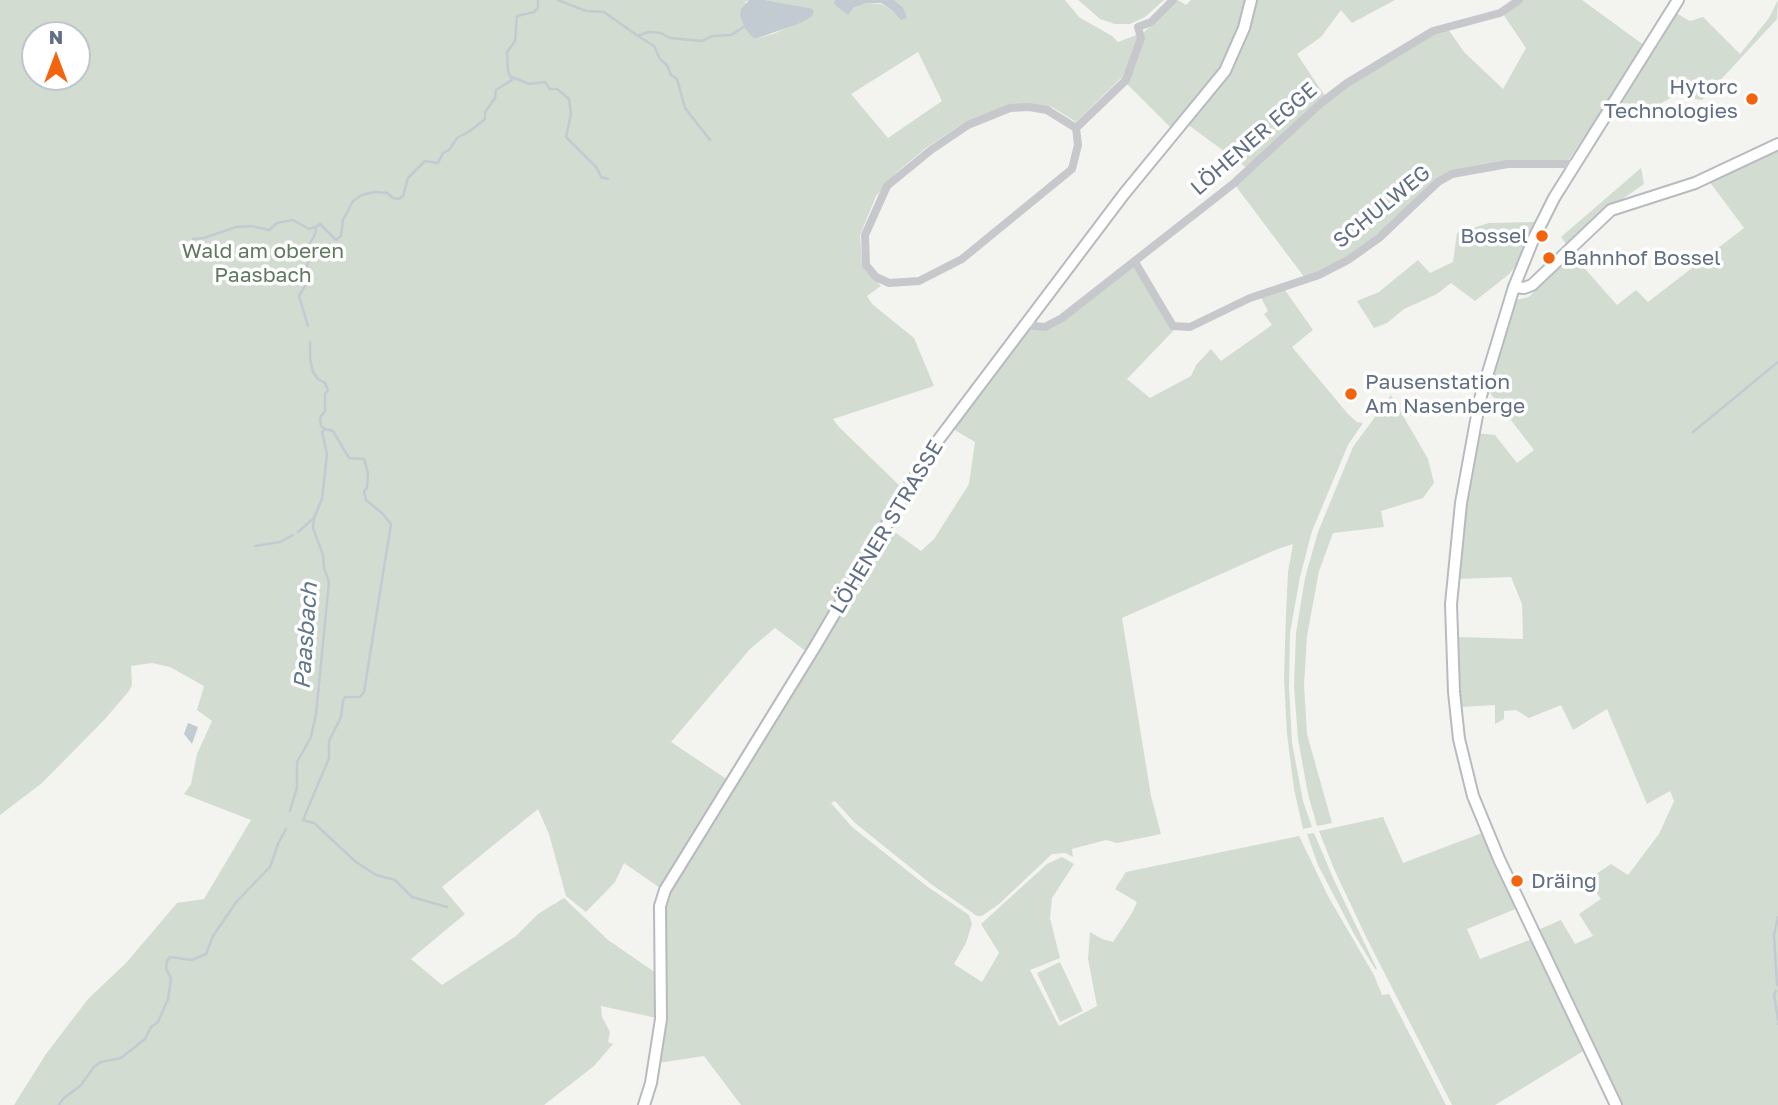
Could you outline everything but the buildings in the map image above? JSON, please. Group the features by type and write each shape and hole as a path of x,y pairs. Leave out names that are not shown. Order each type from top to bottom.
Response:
{"street":[{"path":"1076,128 1126,80 1141,38 1138,27 1151,22 1173,0"},
{"name":"LÖHENER STRASSE","path":"644,1105 651,1083 661,1019 660,906 665,890 816,645 930,451 1124,194 1225,71 1244,28 1251,0"},
{"name":"LÖHENER EGGE","path":"1028,323 1045,327 1062,318 1233,184 1321,103 1347,83 1433,31 1500,13 1519,0"},
{"path":"1616,1105 1499,859 1473,796 1459,739 1454,692 1451,604 1455,553 1480,399 1514,287 1532,240 1574,164 1678,0"},
{"path":"1029,107 1047,110 1076,128 1078,145 1072,169 962,259 919,281 889,284 876,277 866,265 864,235 887,187 931,150 968,125 1010,108 1029,107"},
{"path":"1514,287 1532,285 1611,210 1695,183 1778,144"},
{"name":"SCHULWEG","path":"1135,262 1173,326 1190,327 1250,298 1319,275 1348,260 1378,238 1438,181 1452,174 1508,164 1574,164"}],"green space":[{"name":"Wald am oberen Paasbach","path":"0,0 749,0 745,2 755,39 812,17 810,8 765,0 835,0 835,4 853,8 867,3 881,4 893,11 903,7 894,0 1065,0 1079,17 1118,42 1144,32 1178,0 1186,5 1191,0 1246,0 1225,64 1172,129 1121,78 1076,122 1052,107 1020,104 986,114 959,126 897,172 876,196 860,235 862,265 881,286 867,296 872,304 914,338 934,386 833,419 902,488 807,652 775,628 750,649 671,742 728,780 663,890 624,863 615,882 586,912 566,896 549,834 538,809 442,887 465,914 411,959 442,985 516,936 538,914 564,898 608,940 659,975 657,1018 601,1006 602,1017 610,1032 608,1042 613,1044 594,1066 544,1105 14,1105 46,1054 88,999 126,963 177,903 204,899 251,820 184,794 191,784 197,754 212,721 197,710 204,686 170,667 152,663 131,666 132,685 129,691 42,783 0,815","holes":["918,52 942,101 888,138 851,94"]},
{"path":"1078,0 1164,0 1145,17 1130,24 1115,24 1100,19"},
{"path":"1256,0 1395,0 1352,23 1341,10 1321,37 1297,54 1325,96 1247,168 1187,124 1239,55 1250,30"},
{"path":"1524,0 1582,0 1645,46 1568,161 1450,172 1377,237 1347,258 1305,278 1235,185 1330,98 1432,33 1448,29 1464,52 1503,89 1526,48 1503,14"},
{"path":"1778,0 1777,19 1702,100 1695,99 1695,84 1658,105 1618,103 1653,47 1658,46 1676,13 1690,21 1703,17 1740,54 1769,18"},
{"path":"1778,149 1778,1105 1621,1105 1538,930 1561,920 1575,944 1593,936 1579,914 1601,899 1587,880 1611,864 1628,875 1659,834 1674,801 1670,791 1647,804 1607,709 1573,730 1561,705 1529,718 1516,710 1504,711 1504,719 1495,724 1495,705 1461,707 1458,637 1523,639 1522,604 1511,577 1457,579 1474,444 1477,433 1495,435 1517,463 1534,450 1487,389 1516,300 1529,297 1571,253 1617,305 1636,290 1648,302 1744,228 1709,181"},
{"path":"1641,168 1644,184 1608,209 1568,247 1561,237"},
{"path":"1535,222 1518,264 1475,301 1451,283 1437,294 1404,309 1387,323 1374,328 1357,301 1379,292 1418,260 1430,273 1453,262 1457,233 1489,223"},
{"path":"1134,266 1174,330 1127,379 1150,398 1191,376 1196,365 1211,349 1221,361 1272,325 1264,314 1268,311 1260,296 1285,290 1313,330 1292,347 1348,414 1357,422 1363,423 1348,445 1312,531 1290,633 1292,743 1303,801 1312,827 1303,829 1294,789 1287,734 1284,678 1286,614 1288,572 1293,544 1122,618 1151,796 1161,834 1117,843 1106,840 1072,849 1073,857 1065,853 1052,854 999,904 982,916 977,916 931,884 855,823 835,801 831,803 852,827 928,887 969,915 972,924 966,943 954,964 982,982 999,953 981,924 1047,864 1062,857 1074,864 1052,898 1050,918 1060,958 1030,970 1059,1026 1097,1006 1088,959 1090,932 1113,942 1132,913 1137,902 1115,889 1126,872 1299,836 1329,898 1374,975 1382,995 1389,994 1446,1105 741,1105 704,1056 658,1063 666,1006 664,908 668,892 889,528 921,551 934,539 969,484 975,442 953,429 972,402 1030,329 1049,327"},
{"path":"1391,395 1428,459 1434,483 1423,498 1381,511 1384,527 1333,533 1319,571 1307,636 1304,685 1307,734 1332,823 1317,826 1298,739 1294,686 1296,633 1305,578 1318,532 1353,447"},
{"path":"1383,817 1403,863 1482,833 1518,908 1467,929 1480,959 1532,939 1585,1050 1495,1105 1452,1105 1366,937 1319,831"},
{"path":"1314,833 1377,969 1354,934 1318,865 1307,834"},
{"path":"1060,962 1083,1011 1060,1022 1037,973"}],"shaded area":[{"path":"749,0 765,0 814,11 812,17 798,24 755,39 746,30 740,16 741,9"},
{"path":"835,0 894,0 903,7 907,18 901,20 881,3 867,3 853,8 848,15 834,4"},
{"path":"188,723 198,727 192,744 184,734"}],"waterway":[{"name":"Paasbach","path":"308,326 299,296 308,281 307,249 316,227 320,224 336,240 341,236 343,220 353,201 374,192 387,193 399,199 403,196 408,178 425,161 438,163 457,138 485,119 485,112 495,98 496,90 512,80 508,71 507,52 515,41 517,16 534,12 538,8 538,0"},
{"path":"558,0 586,11 604,12 638,36 648,32 661,33 670,38 702,41 712,36 731,35 745,26"},
{"path":"638,36 654,46 671,75 677,79 685,108 710,140"},
{"path":"512,77 529,84 545,82 550,89 557,89 569,99 571,114 566,137 597,168 601,177 608,179"},
{"path":"193,239 236,227 251,226 269,230 277,223 293,220 309,229 314,227"},
{"name":"Paasbach","path":"290,811 297,787 297,762 311,737 316,714 329,582 313,528 322,499 327,454 322,432 325,429 321,426 320,418 325,411 325,394 328,390 325,383 313,372 310,342"},
{"path":"1693,432 1778,362"},
{"path":"325,429 333,431 349,458 364,459 368,473 367,488 364,491 366,500 391,524 364,692 360,697 345,697 343,701 341,717 329,741 329,758 303,820 314,823 356,862 376,875 395,880 412,897 447,907"},
{"path":"298,532 314,518"},
{"path":"255,546 280,542 293,535"},
{"name":"Paasbach","path":"59,1105 81,1085 94,1067 101,1062 121,1058 145,1039 151,1027 158,1022 168,999 171,979 166,968 167,961 170,957 192,960 206,954 213,936 237,901 270,867 286,829"},
{"path":"1777,985 1774,935 1778,917"},
{"path":"1776,991 1774,995 1778,1020"}],"place":[{"name":"Hytorc Technologies","path":"1752,99"},
{"name":"Bossel","path":"1542,236"},
{"name":"Bahnhof Bossel","path":"1549,258"},
{"name":"Pausenstation Am Nasenberge","path":"1351,394"},
{"name":"Dräing","path":"1517,881"}]}
